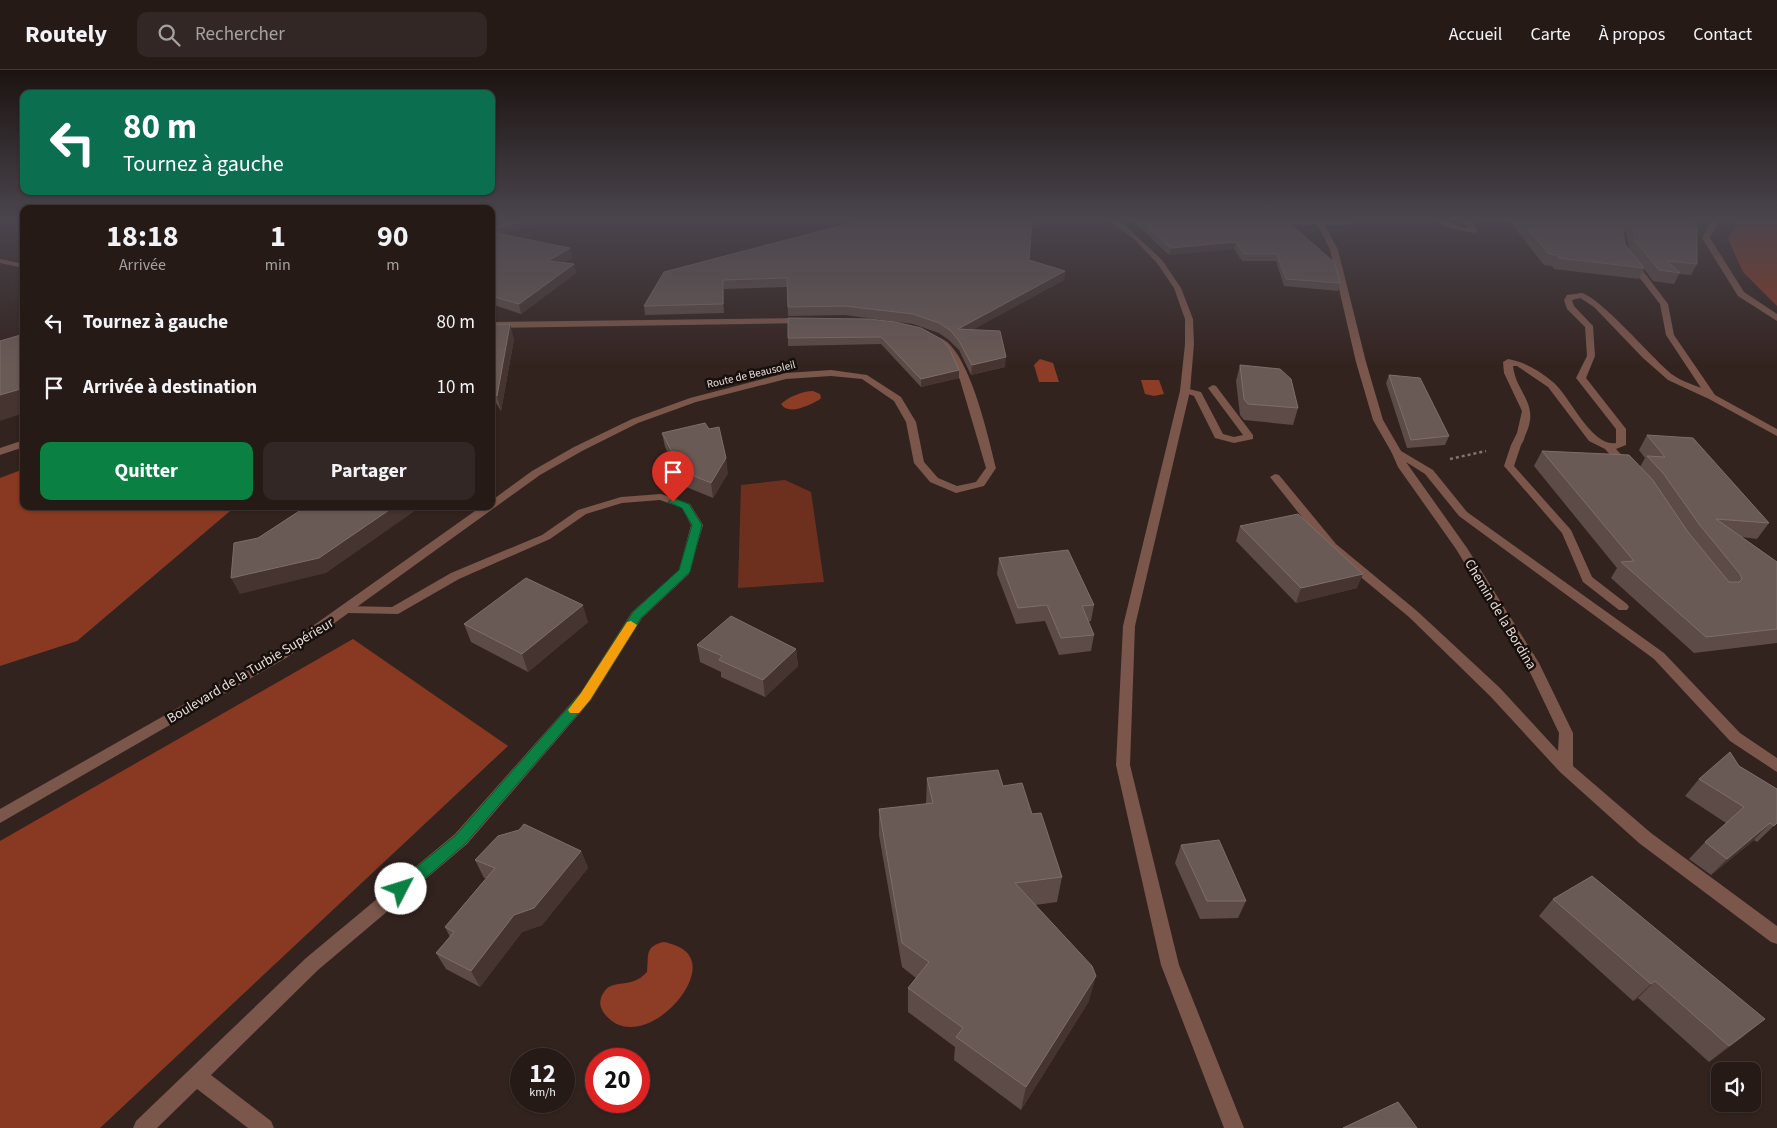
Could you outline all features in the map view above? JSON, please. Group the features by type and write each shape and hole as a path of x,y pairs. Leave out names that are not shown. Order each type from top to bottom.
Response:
{"street":[{"path":"1165,268 1177,287 1189,319 1188,371 1185,391 1129,626 1123,765 1170,966 1234,1128"},
{"name":"Chemin de la Bordina","path":"1338,268 1361,362 1378,420 1396,451 1402,468 1461,548 1532,663 1566,733 1565,768"},
{"path":"1637,268 1664,304 1670,335 1712,397"},
{"path":"1725,268 1741,294 1777,318"},
{"path":"1609,447 1622,446 1621,429 1582,378 1591,356 1589,326 1570,307 1568,300 1570,297 1582,295 1597,304 1646,356 1671,378 1712,397 1777,433"},
{"path":"495,325 816,320"},
{"name":"Route de Beausoleil","path":"536,473 578,449 635,422 693,400 786,376 831,372 864,377 898,399 911,422 919,463 934,480 956,490 980,484 991,468 962,369 946,344 930,336"},
{"path":"1623,607 1587,579 1567,532 1510,466 1516,445 1522,434 1527,411 1509,373 1508,362 1520,364 1551,385 1593,439 1609,447 1635,476"},
{"path":"1185,391 1198,394 1219,436 1234,440 1249,437 1213,388"},
{"path":"0,452 20,444"},
{"path":"1396,451 1429,472 1463,514 1659,656 1735,736 1777,766"},
{"name":"Boulevard de la Turbie Supérieur","path":"495,503 536,473"},
{"path":"1275,477 1332,547 1413,614 1495,692 1565,768 1645,838 1777,936"},
{"path":"143,1128 312,964 461,839 586,696 637,615 685,572 697,525 686,506 661,497 621,500 582,512 546,537 456,576 394,611 348,609"},
{"name":"Boulevard de la Turbie Supérieur","path":"0,817 281,655 485,510"},
{"path":"196,1076 264,1128"}],"path":[{"path":"1419,465 1516,445"}],"shaded area":[{"path":"1741,268 1777,268 1777,306"},
{"path":"1040,359 1053,363 1059,382 1039,382 1034,365"},
{"path":"1141,380 1159,380 1164,394 1154,396 1145,394"},
{"path":"813,391 820,394 821,398 805,407 789,409 781,404 796,395"},
{"path":"20,470 20,510 231,510 77,641 0,666 0,478"},
{"path":"785,480 811,492 824,582 738,588 741,485"},
{"path":"353,639 508,746 100,1128 0,1128 0,841"},
{"path":"664,942 682,949 690,957 693,970 688,984 679,999 666,1012 650,1022 634,1027 618,1024 602,1010 600,1000 602,995 608,988 635,981 647,972 650,949"}],"building":[{"path":"495,268 568,268 519,304 495,297"},
{"path":"678,268 1056,268 1065,271 958,329 1000,331 1006,357 972,365 959,341 950,330 939,323 913,314 845,306 788,307 787,278 723,280 723,304 644,306 664,272"},
{"path":"1282,268 1336,268 1340,283 1286,279"},
{"path":"1658,268 1675,268 1680,273"},
{"path":"788,318 869,319 921,328 941,339 949,348 959,370 921,379 881,337 788,338"},
{"path":"510,324 497,396 495,393 495,325"},
{"path":"20,335 20,389 0,395 0,341"},
{"path":"1240,365 1280,369 1291,379 1298,408 1248,404 1244,399"},
{"path":"1389,375 1420,378 1449,436 1411,440"},
{"path":"705,423 709,429 719,427 726,458 711,483 682,471 662,433"},
{"path":"1647,435 1693,438 1769,523 1716,519 1777,562 1777,629 1706,637 1621,562 1634,561 1542,451 1629,455 1652,479 1688,532 1729,582 1739,582 1742,579 1740,574 1699,524 1663,473 1647,456 1665,457"},
{"path":"301,510 389,510 319,558 231,578 234,543 258,538"},
{"path":"1298,514 1363,574 1301,588 1240,526"},
{"path":"1068,550 1094,605 1082,606 1094,635 1061,638 1047,605 1018,608 999,558"},
{"path":"526,578 583,605 522,654 464,624"},
{"path":"731,616 796,649 763,680 719,660 722,656 697,645"},
{"path":"1730,752 1739,766 1777,789 1777,823 1774,826 1770,823 1727,859 1705,842 1744,807 1699,779"},
{"path":"998,770 1003,786 1022,783 1032,814 1041,813 1062,877 1015,883 1092,966 1096,976 1026,1087 956,1037 963,1028 908,988 929,962 902,943 879,809 933,803 927,778"},
{"path":"524,824 581,851 534,908 514,915 471,971 436,953 454,932 445,927 495,868 475,860 498,836 519,830"},
{"path":"1219,840 1246,901 1207,901 1181,845"},
{"path":"1592,876 1765,1019 1729,1046 1655,981 1651,984 1553,899"},
{"path":"1398,1102 1417,1128 1343,1128"}],"slow traffic":[{"path":"574,710 586,696 631,625"}],"route":[{"path":"401,889 461,839 586,696 637,615 685,572 697,525 686,506 673,502"}]}
